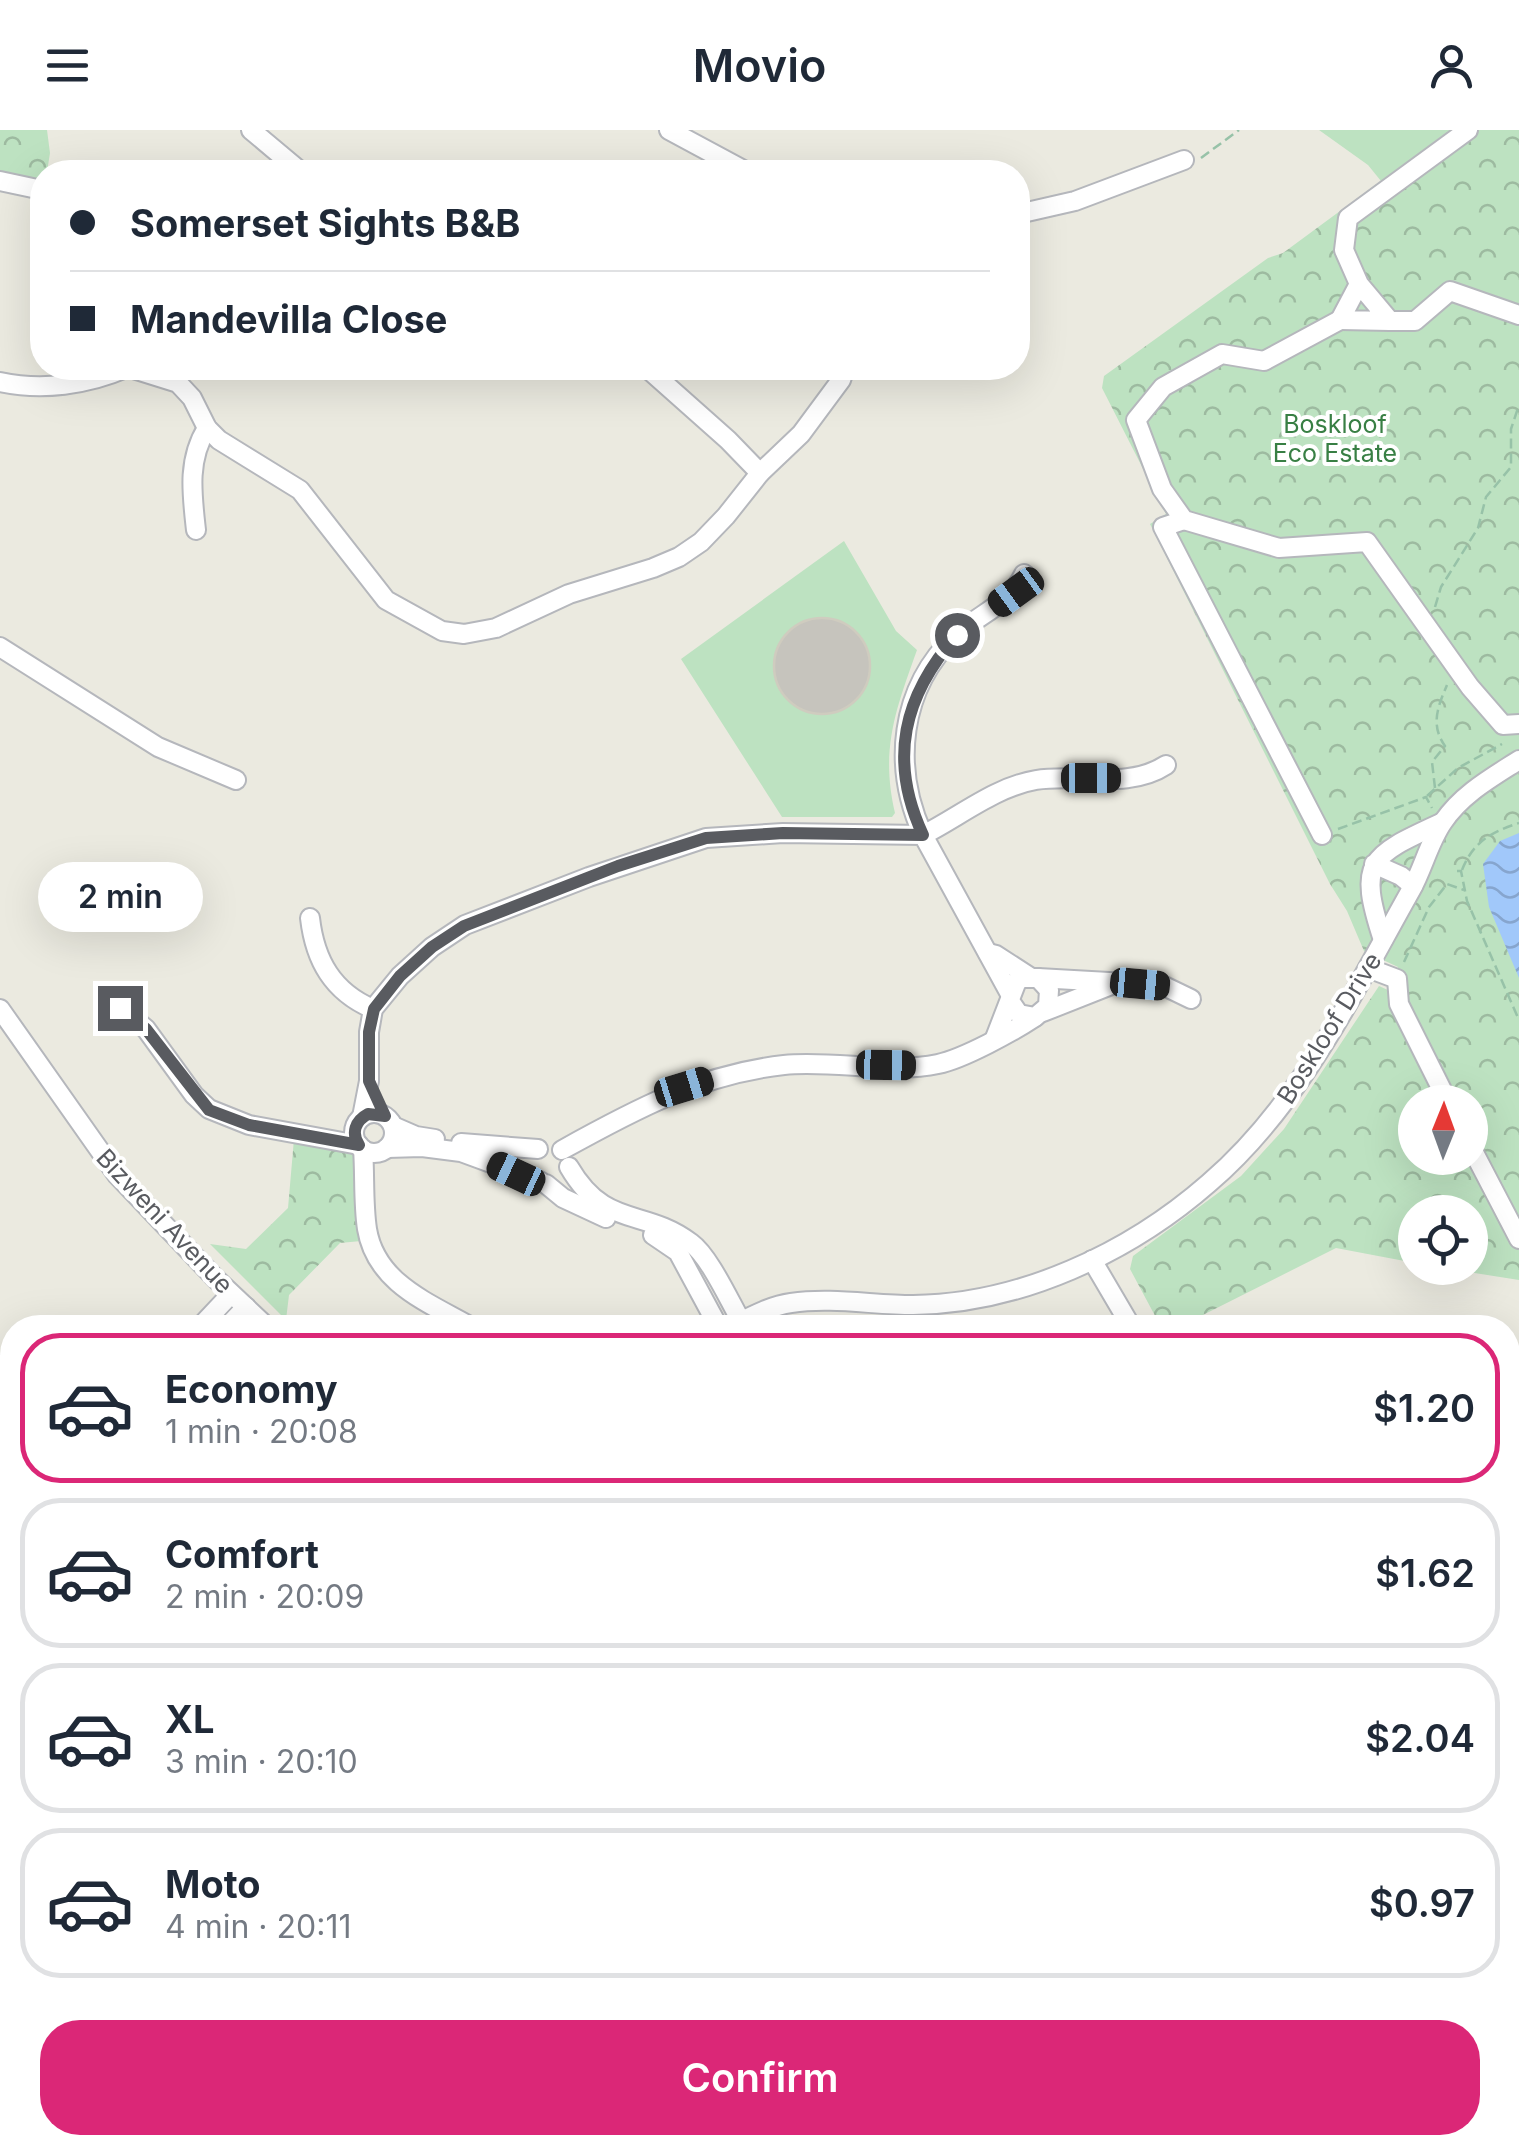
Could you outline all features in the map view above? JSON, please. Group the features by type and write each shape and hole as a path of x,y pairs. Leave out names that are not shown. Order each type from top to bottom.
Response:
{"street":[{"path":"251,130 286,160"},
{"path":"668,130 724,160"},
{"path":"1390,321 1359,284 1344,250 1348,218 1468,130"},
{"path":"1030,211 1075,201 1184,160"},
{"path":"0,181 30,187"},
{"path":"1340,320 1359,284"},
{"path":"1184,520 1162,488 1136,420 1163,387 1222,354 1264,361 1340,320 1415,321 1450,291 1519,315"},
{"path":"0,382 26,388 87,380"},
{"path":"168,380 178,383 192,398 207,428 219,440 300,490 386,600 442,631 464,634 496,628 568,594 679,558 726,516 760,474 801,434 839,380"},
{"path":"660,380 760,474"},
{"path":"196,530 192,467 196,446 207,428"},
{"path":"1322,835 1163,527 1184,520 1279,548 1367,542 1450,660 1504,724 1519,724"},
{"path":"1024,574 1016,592 957,635 932,663 914,700 903,766 910,807 1010,998 1019,1014 1039,1014"},
{"path":"0,648 158,747 236,780"},
{"path":"1383,940 1370,895 1374,864 1402,841 1442,823 1463,798 1519,760"},
{"path":"450,1315 404,1289 378,1261 367,1227 369,1032 374,1009 400,976 432,947 464,926 684,844 717,837 783,833 923,835 1018,785 1058,778 1140,778 1166,766"},
{"name":"Boskloof Drive","path":"753,1315 791,1303 913,1305 1003,1294 1092,1260 1130,1239 1209,1184 1299,1082 1368,968 1442,823"},
{"path":"1374,864 1413,886"},
{"path":"310,918 313,941 325,970 340,990 374,1009"},
{"path":"988,953 1044,983 1050,998 1039,1014"},
{"path":"1368,968 1397,979 1404,1017 1439,1085"},
{"path":"995,1038 1017,982 1034,978 1168,987 1191,998"},
{"path":"566,1158 649,1102 713,1078 783,1065 938,1064 1015,1031 1039,1014 1119,982"},
{"path":"120,1008 146,1029 209,1110 249,1125 461,1152 543,1182 564,1178 566,1158"},
{"name":"Bizweni Avenue","path":"0,1010 118,1175 254,1315"},
{"path":"368,1140 393,1138 369,1081"},
{"path":"368,1140 374,1113 416,1136 538,1149 550,1145 566,1158 585,1192 610,1211 670,1231 729,1315"},
{"path":"538,1149 530,1166 563,1198 684,1247"},
{"path":"1486,1175 1519,1239"},
{"path":"1092,1260 1124,1315"},
{"path":"707,1282 716,1315"},
{"path":"212,1315 232,1294"},
{"path":"238,1315 246,1307"}],"path":[{"path":"1184,160 1205,157 1239,130"},
{"path":"1432,618 1441,587 1478,528 1486,497 1511,467 1511,429 1519,405"},
{"path":"1435,788 1432,762 1445,746 1437,734 1436,711 1448,681 1450,660"},
{"path":"1322,835 1426,796 1458,768 1508,740"},
{"path":"1426,796 1442,823"},
{"path":"1519,823 1490,832 1468,853 1459,871 1519,1020"},
{"path":"1397,979 1429,907 1447,884 1465,890"}],"green space":[{"path":"0,130 47,130 49,160 30,160 30,183 0,177"},
{"path":"1319,130 1450,130 1381,181 1368,165"},
{"name":"Boskloof Eco Estate","path":"1450,130 1519,130 1519,1280 1488,1275 1488,1195 1398,1195 1398,1260 1336,1248 1203,1315 1155,1315 1130,1269 1133,1256 1241,1176 1284,1129 1379,986 1390,991 1398,967 1364,951 1150,524 1166,514 1102,388 1104,376 1268,258 1283,253"},
{"path":"844,541 896,631 917,650 892,730 889,769 895,813 892,817 782,817 681,659"},
{"path":"294,1139 350,1149 355,1155 361,1241 340,1243 289,1295 287,1315 281,1315 210,1244 246,1249 288,1208"}],"water":[{"path":"1519,833 1519,978 1489,907 1483,864 1500,841"}],"building":[{"path":"822,618 840,622 856,632 866,648 870,666 866,684 856,700 840,710 822,714 804,710 788,700 778,684 774,666 778,648 788,632 804,622"}],"route":[{"path":"120,1008 146,1029 209,1110 249,1125 359,1145 354,1134 362,1117 374,1113 385,1116 369,1081 369,1032 374,1009 400,976 448,934 618,866 706,838 783,833 923,835 910,807 903,766 906,731 914,700 932,663 957,635"}]}
